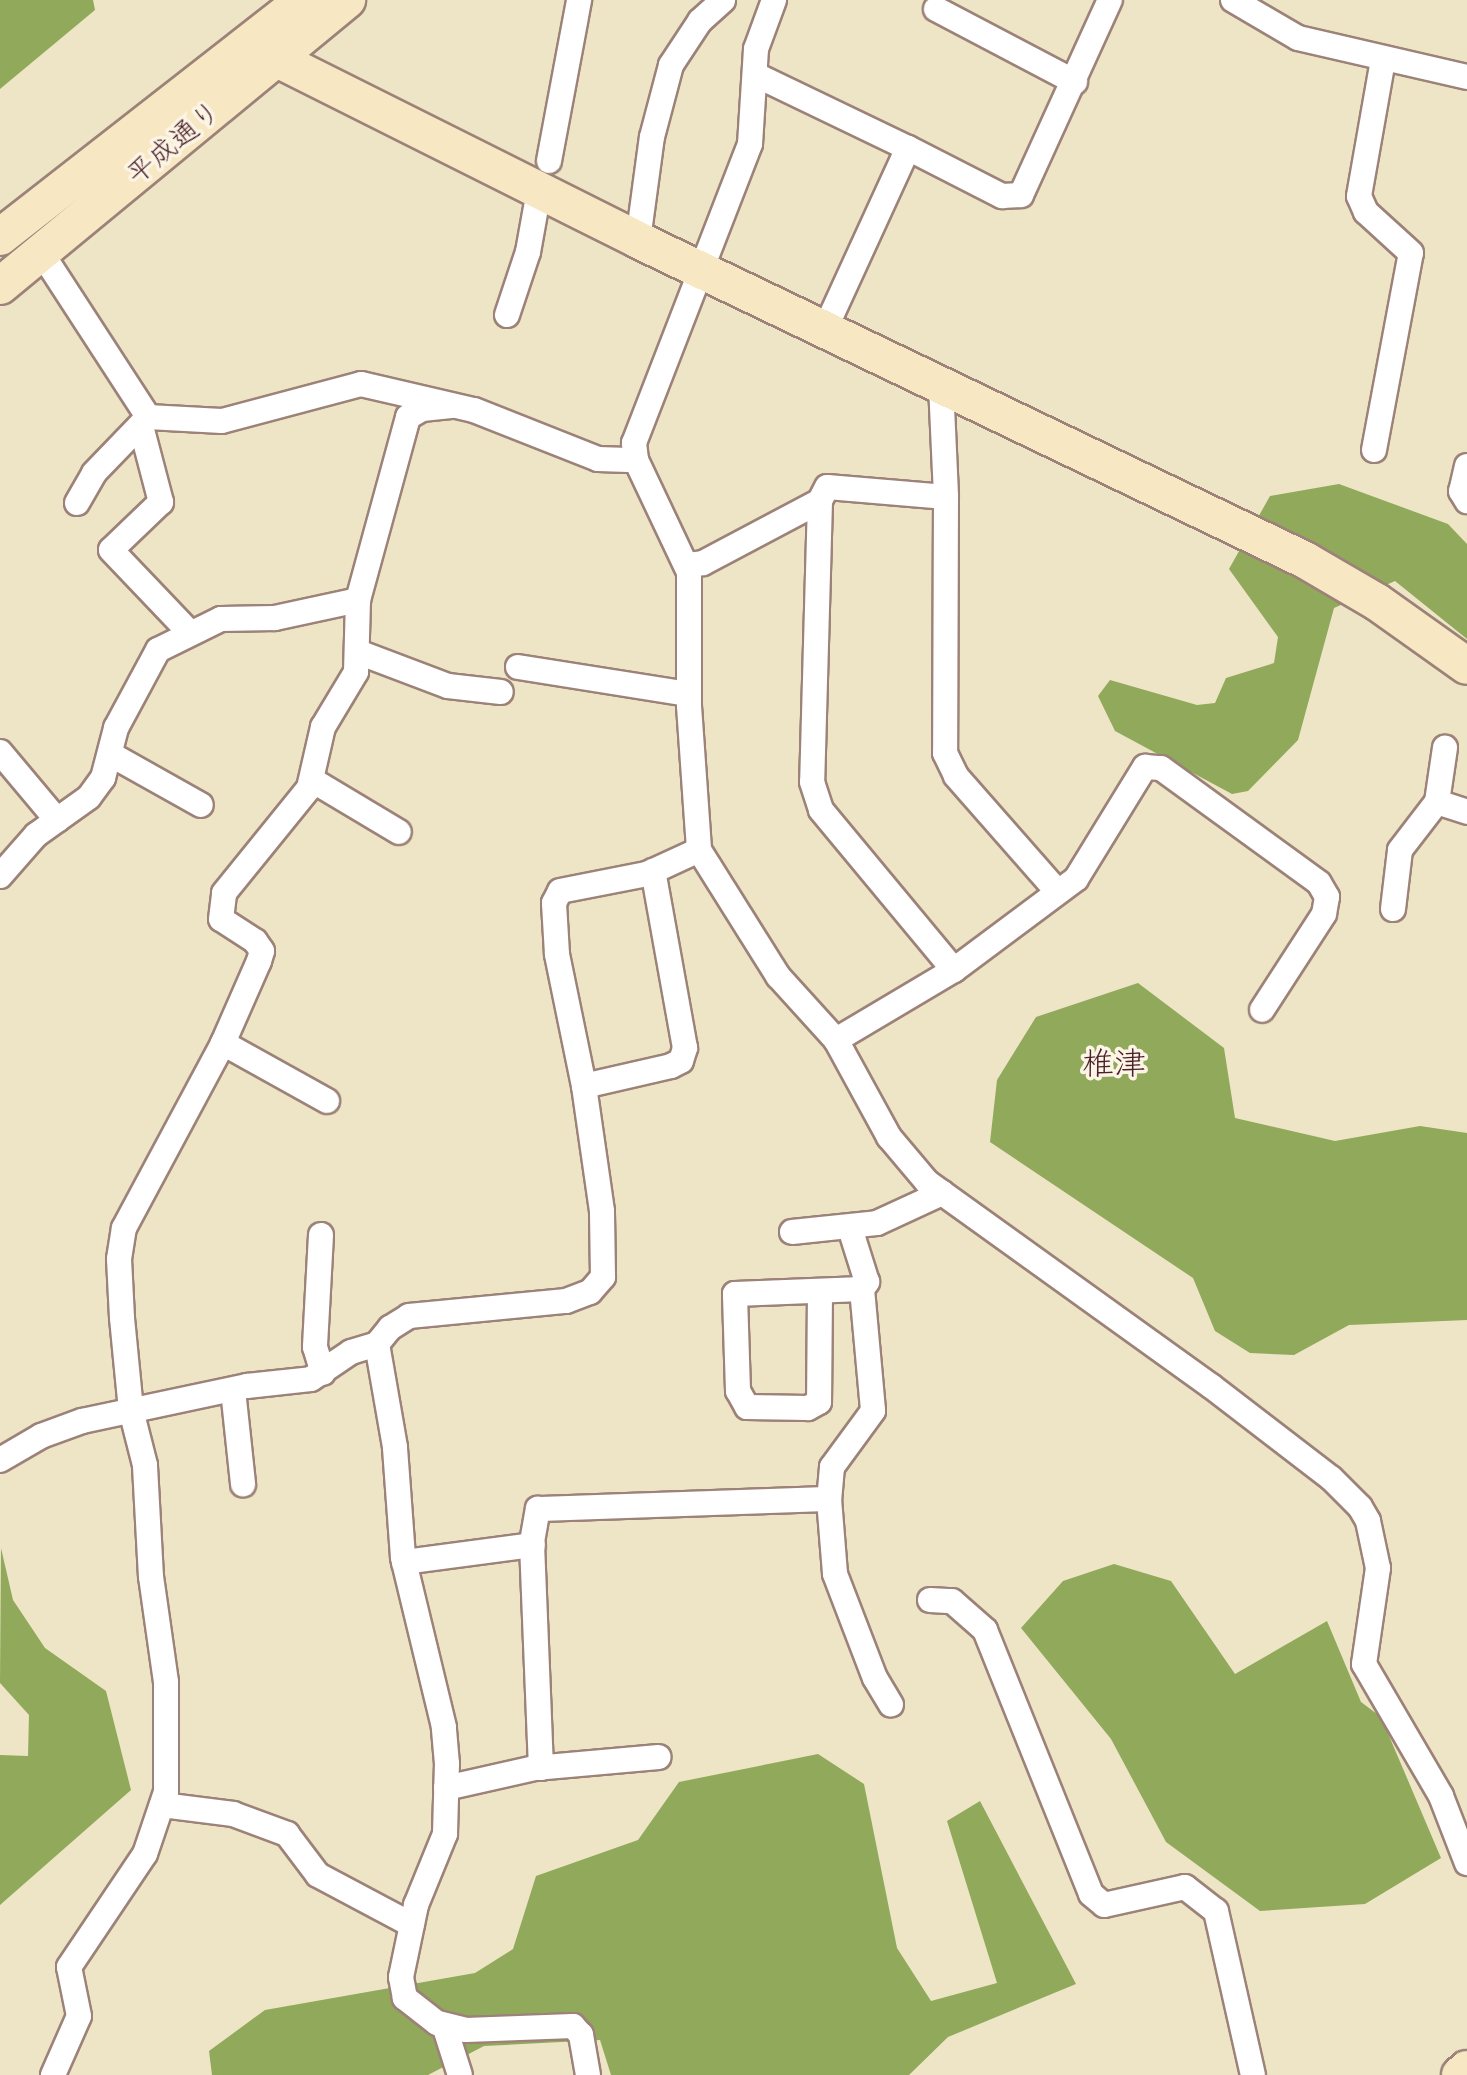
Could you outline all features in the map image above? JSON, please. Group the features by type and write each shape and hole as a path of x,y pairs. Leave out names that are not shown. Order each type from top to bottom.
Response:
{"street":[{"name":"平成通り","path":"0,286 261,52 303,0"},
{"name":"平成通り","path":"0,237 261,52 347,0"},
{"path":"507,315 528,252 579,0"},
{"path":"638,240 652,137 671,65 700,21 723,0"},
{"path":"774,0 763,20 750,144 634,443 636,460 687,565 689,694 699,850 778,976 836,1040 889,1137 942,1193 1211,1386 1331,1478 1360,1507 1368,1521 1378,1568 1364,1664 1441,1796 1467,1863"},
{"path":"756,75 1014,199 1021,195 1110,0"},
{"path":"1233,0 1298,38 1467,77"},
{"path":"936,9 1075,82"},
{"path":"261,52 544,176 638,240 826,327 1305,560 1377,602 1467,666"},
{"path":"1374,450 1411,253 1366,212 1359,196 1383,60"},
{"path":"826,327 908,148"},
{"path":"41,252 144,422 161,502 111,550 189,632"},
{"path":"77,503 94,473 144,422 222,421 361,384 474,410 569,451 636,460"},
{"path":"941,385 946,497 945,753 956,776 1058,892"},
{"path":"53,2075 79,2016 69,1967 145,1854 162,1805 166,1682 151,1577 145,1465 131,1410 119,1259 124,1228 223,1043 262,951 221,919 224,893 295,811 312,780 323,727 349,689 358,652 358,600 408,417 422,409 451,406"},
{"path":"1467,466 1461,491 1467,501"},
{"path":"946,497 827,487 820,501 812,782 821,810 954,970"},
{"path":"687,565 703,563 820,501"},
{"path":"0,876 57,820 89,797 103,778 145,668 158,650 189,632 221,619 275,618 358,600"},
{"path":"358,652 448,686 501,692"},
{"path":"518,667 689,694"},
{"path":"1393,909 1400,850 1437,802 1445,748"},
{"path":"0,752 57,820"},
{"path":"110,754 201,805"},
{"path":"836,1040 954,970 1076,879 1134,777 1145,767 1161,768 1319,883 1327,897 1324,914 1262,1010"},
{"path":"312,780 399,832"},
{"path":"1437,802 1467,812"},
{"path":"0,1460 41,1436 131,1410 311,1379 351,1352 377,1344 390,1328 409,1316 566,1301 590,1292 603,1277 606,1256 584,1086 557,954 554,903 560,891 653,871 699,850"},
{"path":"584,1086 681,1061 685,1048 653,871"},
{"path":"223,1043 327,1101"},
{"path":"792,1232 877,1223 942,1193"},
{"path":"850,1228 867,1282 862,1289 873,1411 832,1467 829,1499 835,1574 875,1678 891,1705"},
{"path":"321,1235 315,1347 323,1373"},
{"path":"820,1292 819,1402 808,1408 747,1407 738,1391 735,1294 862,1289"},
{"path":"377,1344 395,1447 404,1562 444,1727 445,1834 430,1860 412,1925 401,1977 405,1998 418,2013 444,2025 466,2030 573,2026 581,2035 588,2075"},
{"path":"233,1390 243,1484"},
{"path":"541,1768 533,1545 538,1509 829,1499"},
{"path":"404,1562 533,1545"},
{"path":"930,1600 952,1601 985,1630 1091,1894 1104,1905 1185,1887 1216,1911 1253,2075"},
{"path":"446,1788 541,1768 659,1757"},
{"path":"162,1805 233,1814 287,1834 318,1875 412,1925"},
{"path":"444,2025 460,2075"},
{"path":"1460,2075 1467,2069"}],"green space":[{"path":"0,0 93,0 95,10 0,89"},
{"path":"1339,484 1448,524 1467,544 1467,639 1395,581 1334,608 1298,740 1248,791 1232,794 1115,731 1098,696 1110,680 1197,705 1215,703 1226,678 1274,663 1278,637 1229,569 1270,496"},
{"path":"1138,983 1224,1048 1235,1118 1335,1141 1420,1126 1467,1133 1467,1320 1349,1325 1294,1355 1250,1353 1215,1331 1193,1278 990,1142 997,1080 1036,1017"},
{"path":"1,1548 13,1600 45,1648 106,1691 131,1790 0,1905 0,1755 28,1756 29,1715 0,1683"},
{"path":"1114,1564 1171,1581 1235,1674 1327,1621 1361,1702 1381,1717 1441,1858 1365,1904 1260,1911 1166,1842 1111,1739 1021,1628 1063,1581"},
{"path":"818,1754 864,1784 897,1948 931,2001 997,1983 947,1821 980,1801 1076,1984 948,2037 909,2075 611,2075 600,2040 484,2046 428,2075 212,2075 209,2051 265,2010 475,1973 513,1949 536,1876 638,1840 679,1782"}],"district":[{"name":"椎津","path":"1114,1063"}]}
